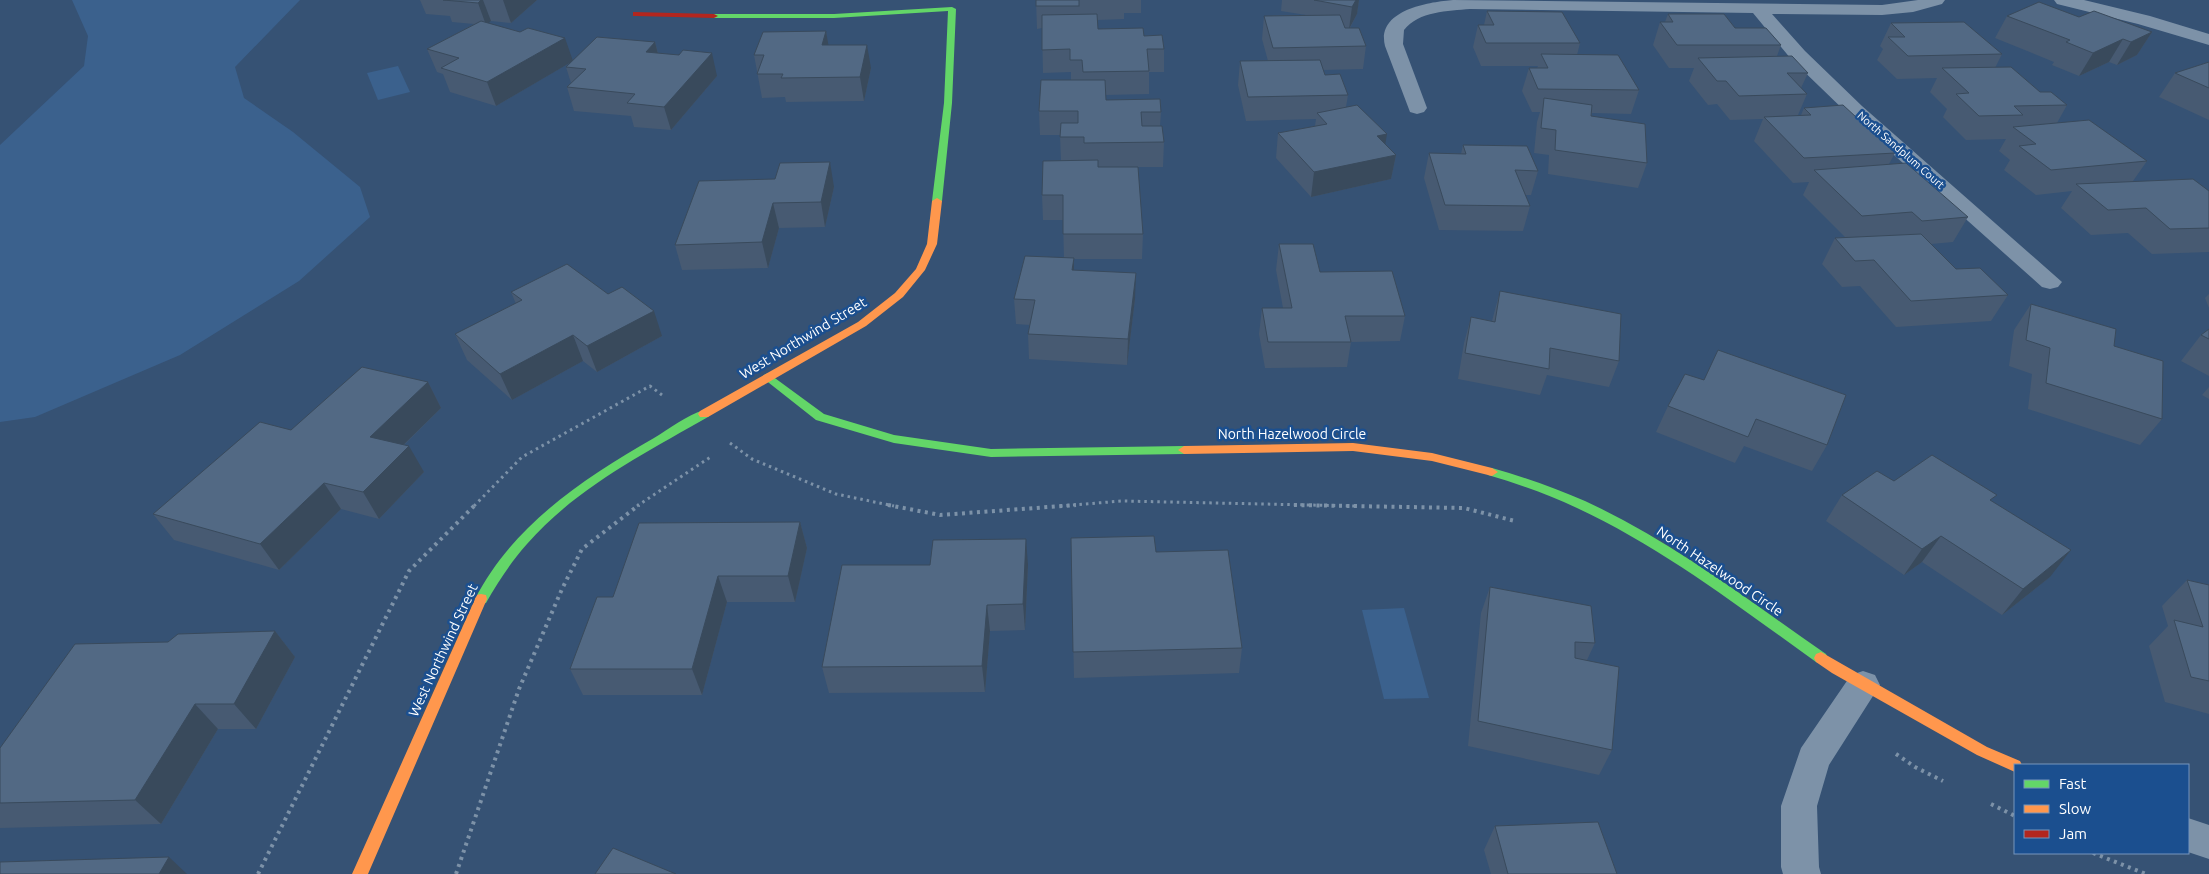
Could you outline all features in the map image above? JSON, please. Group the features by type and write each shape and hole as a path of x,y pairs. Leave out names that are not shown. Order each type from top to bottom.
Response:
{"street":[{"path":"1417,108 1393,39 1396,26 1406,18 1424,10 1447,5 1882,10 1913,7 1936,0"},
{"path":"2063,0 2144,20 2209,40"},
{"name":"West Northwind Street","path":"360,874 477,606 486,589 515,548 558,504 603,472 862,324 899,295 920,270 932,244 948,103 951,5 900,14 776,17 636,14"},
{"name":"North Sandplum Court","path":"1759,9 1798,55 1855,110 2050,282"},
{"name":"North Hazelwood Circle","path":"768,376 820,417 894,439 991,453 1353,447 1432,457 1511,477 1583,505 1660,546 1837,669 1982,751 2014,766"},
{"path":"1802,874 1800,867 1799,806 1813,759 1863,685"},
{"path":"2189,835 2209,842"}],"path":[{"path":"258,874 409,571 522,457 650,386 752,459 836,494 940,515 1122,501 1464,508 1518,522"},
{"path":"723,449 731,444"},
{"path":"456,874 519,689 562,589 582,548 626,513 715,454"},
{"path":"1842,716 1915,767 1948,783"},
{"path":"1990,804 2014,816"},
{"path":"2095,854 2146,874"}],"water":[{"path":"72,0 300,0 235,67 244,98 293,132 360,187 370,217 299,281 180,355 35,417 0,422 0,145 84,66 88,36"},
{"path":"398,66 410,92 378,100 367,73"},
{"path":"1404,608 1429,698 1384,699 1362,610"}],"building":[{"path":"443,0 481,0 478,3"},
{"path":"1036,0 1079,0 1079,6 1036,6"},
{"path":"1314,0 1356,0 1352,7"},
{"path":"2039,2 2079,17 2094,11 2152,32 2131,42 2123,39 2093,53 2066,42 2070,40 2007,16"},
{"path":"1487,11 1562,12 1580,43 1486,43 1478,25 1494,25"},
{"path":"1097,14 1098,29 1143,28 1144,36 1162,35 1164,49 1147,49 1149,71 1083,72 1082,60 1070,60 1070,49 1042,50 1042,15"},
{"path":"1668,14 1724,14 1735,28 1766,28 1781,45 1677,45 1660,22 1673,22"},
{"path":"1340,15 1345,28 1359,28 1366,46 1273,48 1264,16"},
{"path":"481,21 520,32 528,28 565,38 487,82 441,68 459,58 427,49"},
{"path":"1964,22 2002,54 1908,56 1888,37 1905,37 1891,23"},
{"path":"826,31 822,45 867,45 860,77 781,78 783,74 757,74 764,55 754,55 763,32"},
{"path":"597,37 655,42 646,52 679,55 683,50 712,53 664,107 627,103 635,94 567,87 586,69 566,67"},
{"path":"1541,54 1618,55 1639,90 1538,89 1529,68 1548,68"},
{"path":"1792,56 1808,73 1787,73 1807,94 1739,96 1726,81 1717,81 1698,58"},
{"path":"1320,60 1325,75 1340,74 1348,95 1248,97 1240,61"},
{"path":"2209,62 2209,88 2175,73"},
{"path":"2011,67 2040,92 2051,92 2067,105 2014,106 2023,115 1979,116 1956,94 1969,93 1942,68"},
{"path":"1041,80 1105,80 1106,100 1160,99 1161,112 1141,112 1142,126 1162,126 1164,142 1084,143 1084,137 1060,137 1061,123 1078,123 1078,111 1039,111"},
{"path":"1544,98 1592,105 1591,116 1645,124 1647,163 1555,150 1556,130 1541,128"},
{"path":"1357,105 1387,134 1377,136 1396,155 1314,172 1278,133 1327,124 1317,113"},
{"path":"1843,105 1895,153 1804,158 1764,117 1811,115 1804,108"},
{"path":"2089,120 2147,161 2051,170 2019,146 2036,144 2013,127"},
{"path":"1463,145 1527,146 1538,171 1515,170 1530,206 1445,205 1429,153 1466,154"},
{"path":"1098,160 1098,167 1138,167 1143,234 1063,234 1063,195 1042,195 1043,161"},
{"path":"830,162 821,202 773,203 762,242 675,245 699,181 775,179 780,163"},
{"path":"1906,163 1968,217 1922,221 1912,212 1862,216 1814,170"},
{"path":"2193,179 2209,191 2209,228 2170,229 2146,208 2108,210 2076,184"},
{"path":"1921,234 1956,269 1980,268 2008,295 1911,301 1874,260 1855,261 1835,238"},
{"path":"1279,244 1313,244 1320,272 1392,271 1405,316 1345,316 1351,342 1268,342 1262,308 1292,308"},
{"path":"1025,256 1074,258 1072,270 1136,273 1128,339 1028,334 1035,300 1014,299"},
{"path":"567,264 608,294 622,287 654,311 587,346 573,335 500,374 455,334 522,300 511,292"},
{"path":"1500,291 1621,314 1619,361 1550,348 1549,369 1465,353 1471,317 1495,322"},
{"path":"2031,304 2116,329 2114,346 2163,361 2162,419 2046,383 2050,348 2026,340"},
{"path":"2209,329 2209,339 2201,335"},
{"path":"1718,350 1846,395 1827,445 1756,419 1748,437 1668,406 1685,374 1704,380"},
{"path":"362,367 428,382 370,437 409,446 363,492 324,483 260,544 153,514 260,422 291,430"},
{"path":"1932,455 1997,495 1990,500 2071,550 2023,589 1941,536 1922,549 1842,495 1877,471 1894,481"},
{"path":"800,522 788,576 718,576 692,669 570,669 597,597 613,597 639,523"},
{"path":"1154,536 1156,552 1228,550 1242,648 1073,652 1071,538"},
{"path":"1026,539 1023,604 987,605 982,666 822,667 842,565 930,565 933,540"},
{"path":"2187,580 2209,585 2209,681 2191,677 2174,620 2203,627"},
{"path":"1490,587 1591,606 1595,643 1575,642 1575,658 1619,667 1612,750 1478,721"},
{"path":"275,631 234,704 195,704 135,800 0,803 0,748 75,644 168,642 178,634"},
{"path":"1598,822 1617,874 1508,874 1495,826"},
{"path":"613,848 676,874 595,874"},
{"path":"169,857 159,874 0,874 0,862"}],"traffic: fast":[{"path":"714,16 834,16 952,9 948,103 937,201"},
{"path":"768,377 820,417 894,439 991,453 1184,450"},
{"path":"481,599 501,567 524,539 550,514 609,470 704,414"},
{"path":"1492,472 1538,486 1581,504 1623,526 1704,576 1821,658"}],"traffic: slow":[{"path":"704,414 862,324 899,295 920,270 932,244 937,201"},
{"path":"1184,450 1353,447 1432,457 1492,472"},
{"path":"360,874 481,599"},
{"path":"1821,658 1837,669 1982,751 2014,766"}],"traffic: jam":[{"path":"636,14 714,16"}]}
